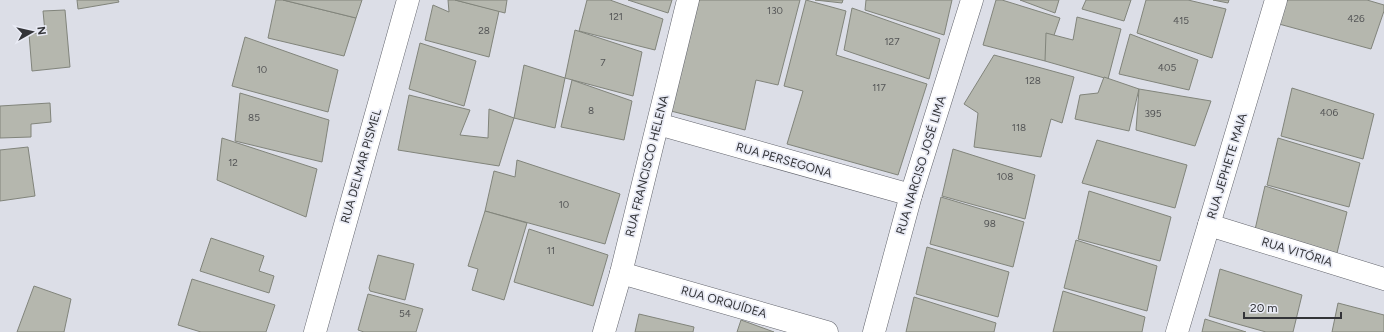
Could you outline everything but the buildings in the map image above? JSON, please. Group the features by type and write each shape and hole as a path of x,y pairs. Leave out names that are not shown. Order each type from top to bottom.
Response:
{"street":[{"name":"RUA DELMAR PISMEL","path":"315,332 408,0"},
{"name":"RUA FRANCISCO HELENA","path":"604,332 621,273 688,0"},
{"name":"RUA NARCISO JOSÉ LIMA","path":"874,332 911,195 972,0"},
{"name":"RUA JEPHETE MAIA","path":"1177,332 1276,0"},
{"name":"RUA PERSEGONA","path":"658,124 911,195"},
{"name":"RUA VITÓRIA","path":"1209,226 1384,279"},
{"name":"RUA ORQUÍDEA","path":"621,273 827,332"}]}
